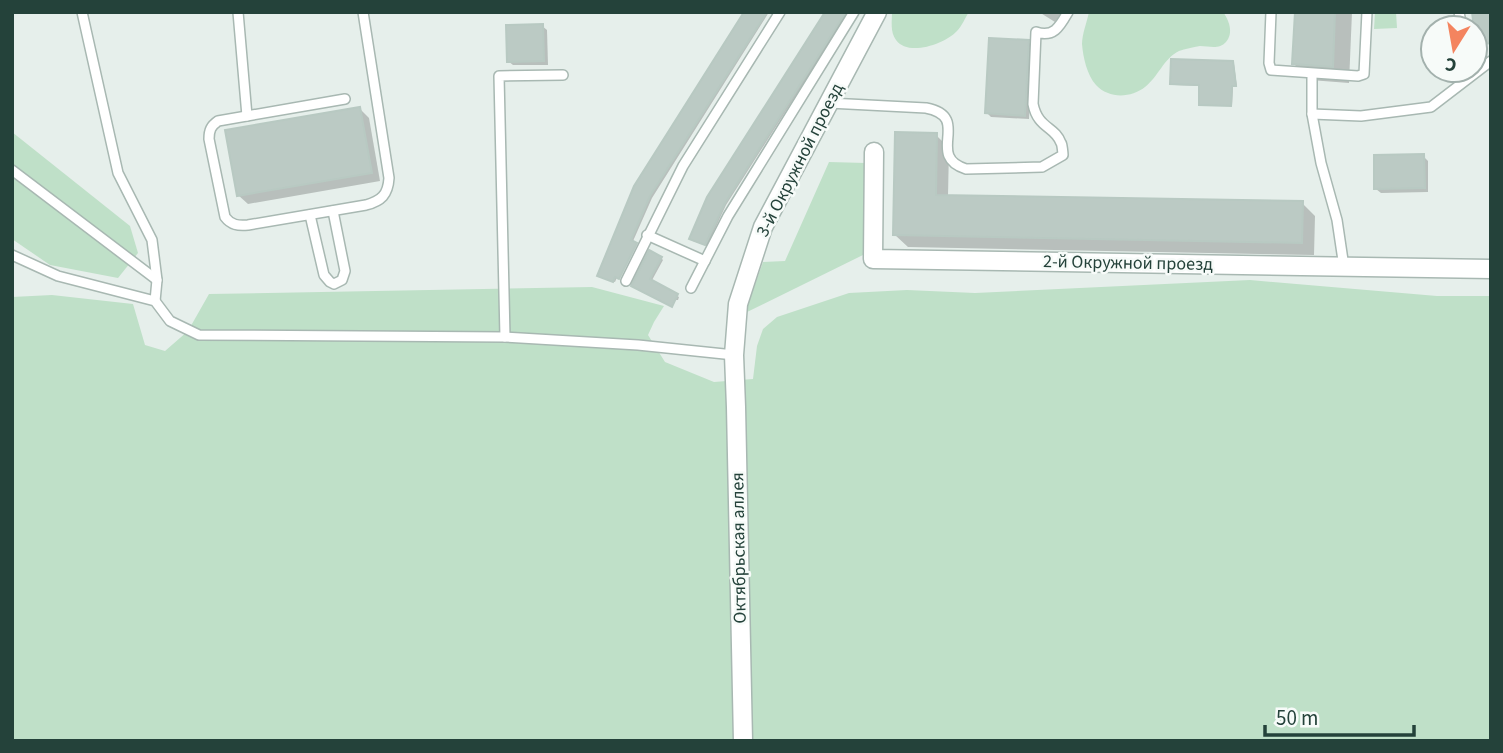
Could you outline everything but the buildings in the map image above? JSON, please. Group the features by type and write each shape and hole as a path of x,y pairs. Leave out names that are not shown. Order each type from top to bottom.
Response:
{"street":[{"name":"3-й Окружной проезд","path":"734,355 738,304 763,227 877,12"},
{"name":"2-й Окружной проезд","path":"874,152 873,259 1491,270"},
{"name":"Октябрьская аллея","path":"734,355 743,741"}],"lane":[{"path":"82,12 118,173 152,240 157,280 155,301"},
{"path":"238,12 247,116"},
{"path":"345,99 218,121 209,131 209,139 225,217 229,222 240,226 333,211 374,203 386,194 389,178 363,12"},
{"path":"626,281 683,166 780,12"},
{"path":"691,288 728,216 854,12"},
{"path":"829,103 938,110 947,122 947,152 958,166 966,169 1042,167 1063,155 1062,143 1057,135 1041,123 1035,114 1033,104 1036,32 1044,34 1058,29 1068,12"},
{"path":"1271,12 1269,67 1272,70 1358,76 1364,74 1367,12"},
{"path":"1312,74 1312,114 1344,267"},
{"path":"505,337 499,76 563,75"},
{"path":"1312,114 1361,116 1431,107 1457,84"},
{"path":"12,170 157,280"},
{"path":"310,215 324,275 334,284 342,280 345,271 333,211"},
{"path":"647,235 705,261"},
{"path":"12,255 58,276 155,301 170,321 199,335 505,337 638,345 734,355"}],"green space":[{"path":"892,12 969,12 959,29 951,36 926,47 909,48 894,37"},
{"path":"1089,12 1223,12 1229,23 1230,35 1220,46 1200,46 1179,51 1169,58 1145,87 1127,95 1114,95 1096,85 1086,66 1082,44"},
{"path":"1375,12 1396,12 1397,28 1374,29"},
{"path":"12,132 130,226 138,253 118,278 50,265 12,239"},
{"path":"829,162 866,163 865,254 745,313 763,262 785,261"},
{"path":"1250,280 1437,296 1491,296 1491,741 12,741 12,297 52,295 133,304 145,345 165,351 188,331 209,294 592,287 664,306 648,335 665,362 714,382 753,379 757,346 763,329 777,317 849,293 907,290 975,293"}]}
